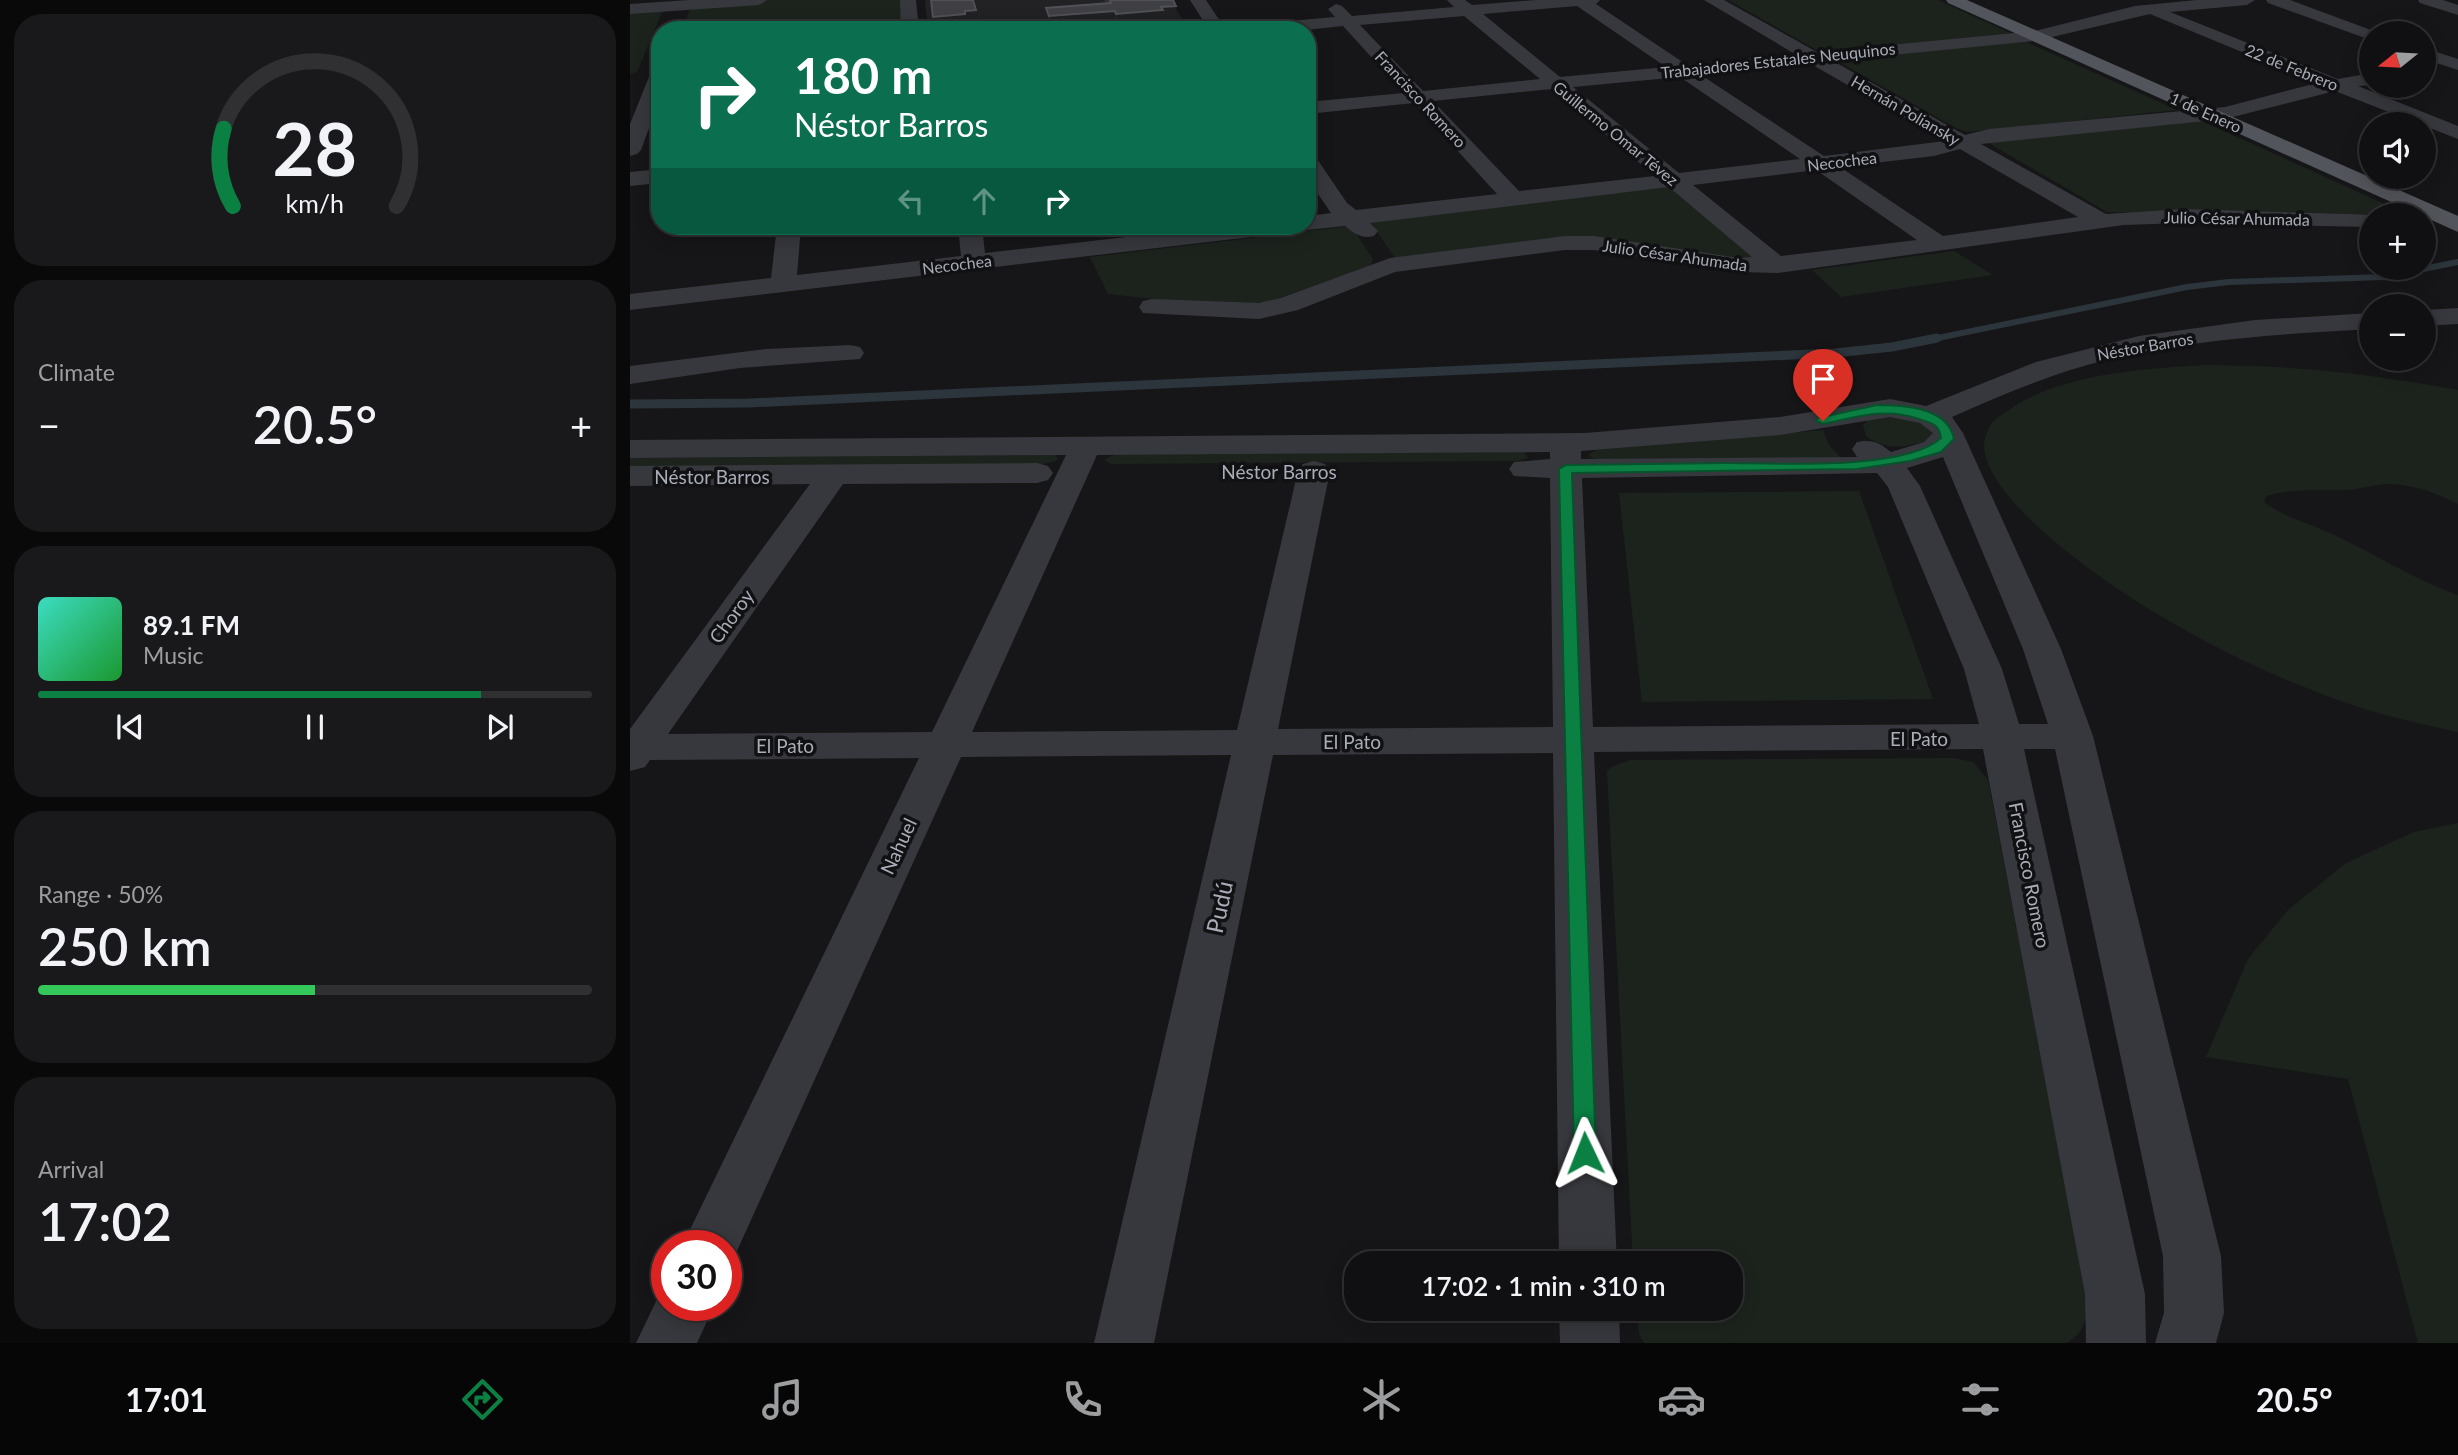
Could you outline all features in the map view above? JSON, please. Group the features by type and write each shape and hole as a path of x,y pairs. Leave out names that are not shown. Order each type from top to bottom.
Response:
{"main road":[{"name":"1 de Enero","path":"1954,0 2445,220"}],"street":[{"path":"630,9 683,11 760,0"},
{"path":"908,0 909,21"},
{"path":"1198,0 1212,21"},
{"name":"Francisco Romero","path":"1328,0 1514,199"},
{"path":"1316,24 1461,5 1584,0 1682,70 1939,244"},
{"name":"Hernán Poliansky","path":"1712,0 2100,220"},
{"name":"22 de Febrero","path":"2126,0 2458,133"},
{"name":"Trabajadores Estatales Neuquinos","path":"1316,107 2035,36 2149,9 2247,0"},
{"path":"2274,0 2359,30"},
{"path":"2436,1 2458,10"},
{"name":"Guillermo Omar Tévez","path":"1461,5 1778,265"},
{"path":"2436,58 2458,66"},
{"path":"2436,71 2458,66"},
{"path":"630,82 651,78"},
{"name":"Necochea","path":"1316,222 1934,150 1980,137 2013,132 2211,115 2249,108 2334,83 2359,80"},
{"path":"630,150 651,100"},
{"path":"1316,174 1339,208 1365,228 1390,265"},
{"path":"630,179 651,177"},
{"name":"Julio César Ahumada","path":"1152,307 1230,312 1268,310 1390,265 1584,243 1729,264 1778,265 2100,220 2168,216 2359,220"},
{"path":"783,284 788,235"},
{"path":"971,235 974,262"},
{"name":"Necochea","path":"630,302 974,262 1141,235"},
{"path":"2436,317 2458,316"},
{"name":"Néstor Barros","path":"630,449 1079,459 1565,456 1826,467 1885,463 2040,370 2126,347 2224,332 2359,322"},
{"path":"630,375 746,357 792,353 850,353"},
{"name":"Néstor Barros","path":"630,476 833,475 1079,459 1314,471 1565,456 1780,426 1861,426 1903,409 1935,434"},
{"name":"Francisco Romero","path":"1861,426 1907,492 1991,692 2115,1294 2118,1322 2116,1343"},
{"name":"Néstor Barros","path":"1861,426 1889,452 1935,434"},
{"path":"1935,434 2042,649 2073,736 2192,1256 2196,1285 2193,1315 2185,1343"},
{"path":"1565,456 1588,1251"},
{"name":"Nahuel","path":"718,1230 1079,459"},
{"name":"Pudú","path":"1124,1343 1314,471"},
{"name":"Choroy","path":"633,750 833,475"},
{"name":"El Pato","path":"633,750 946,744 2073,736"},
{"path":"666,1343 677,1321"},
{"path":"1589,1321 1590,1343"}],"shaded area":[{"path":"766,0 900,0 902,21 685,21 690,9"},
{"path":"925,0 1170,0 1184,21 927,21"},
{"path":"1728,0 1938,0 2010,33 1825,52"},
{"path":"630,12 662,12 658,21 651,21 651,38 637,72 630,74"},
{"path":"2024,41 2177,110 1968,132 1956,128 1837,61"},
{"path":"2202,121 2383,203 2359,203 2359,215 2354,215 2107,212 1987,142"},
{"path":"1674,185 1759,258 1750,263 1579,238 1397,261 1369,220"},
{"path":"1351,226 1373,259 1370,266 1264,304 1218,306 1108,294 1090,257 1275,235 1316,235 1316,230"},
{"path":"1954,251 1993,275 1841,297 1812,270"},
{"path":"2204,365 2332,372 2458,390 2458,504 2423,490 2385,484 2347,490 2286,492 2266,496 2264,502 2425,582 2458,595 2458,732 2381,714 2335,699 2201,639 2138,602 2055,542 2006,493 1990,469 1984,444 1990,426 2026,399 2075,381 2101,376"},
{"path":"1885,415 1918,419 1935,434 1932,439 1906,446 1882,444 1866,436 1863,425 1868,420"},
{"path":"1823,430 1829,445 1842,459 1596,460 1588,455 1596,450"},
{"path":"1524,452 1528,458 1517,461 1111,464 1104,460 1116,454"},
{"path":"1055,455 1058,458 1056,461 1043,464 630,467 630,458"},
{"path":"1859,491 1933,699 1642,702 1619,493"},
{"path":"1954,758 1973,762 1988,780 2088,1304 2083,1326 2067,1343 1644,1343 1639,1334 1637,1321 1743,1321 1743,1251 1632,1251 1607,771 1631,760"},
{"path":"2458,823 2458,1343 2418,1343 2348,1079 2206,1057 2248,959 2288,910 2346,863 2414,832"}],"building":[{"path":"931,0 973,0 976,10 965,11 965,14 933,17"},
{"path":"1110,0 1173,0 1176,6 1161,7 1163,10 1116,14 1115,11 1049,16 1046,8 1111,3"}],"waterway":[{"path":"1928,340 2187,287 2229,282 2384,277 2458,262"},
{"path":"630,404 749,403 1835,353 1892,347 1937,338"}],"route":[{"path":"1585,1153 1566,469 1857,466 1885,463 1937,449 1944,444 1948,433 1939,421 1903,409 1877,409 1823,421"}]}
